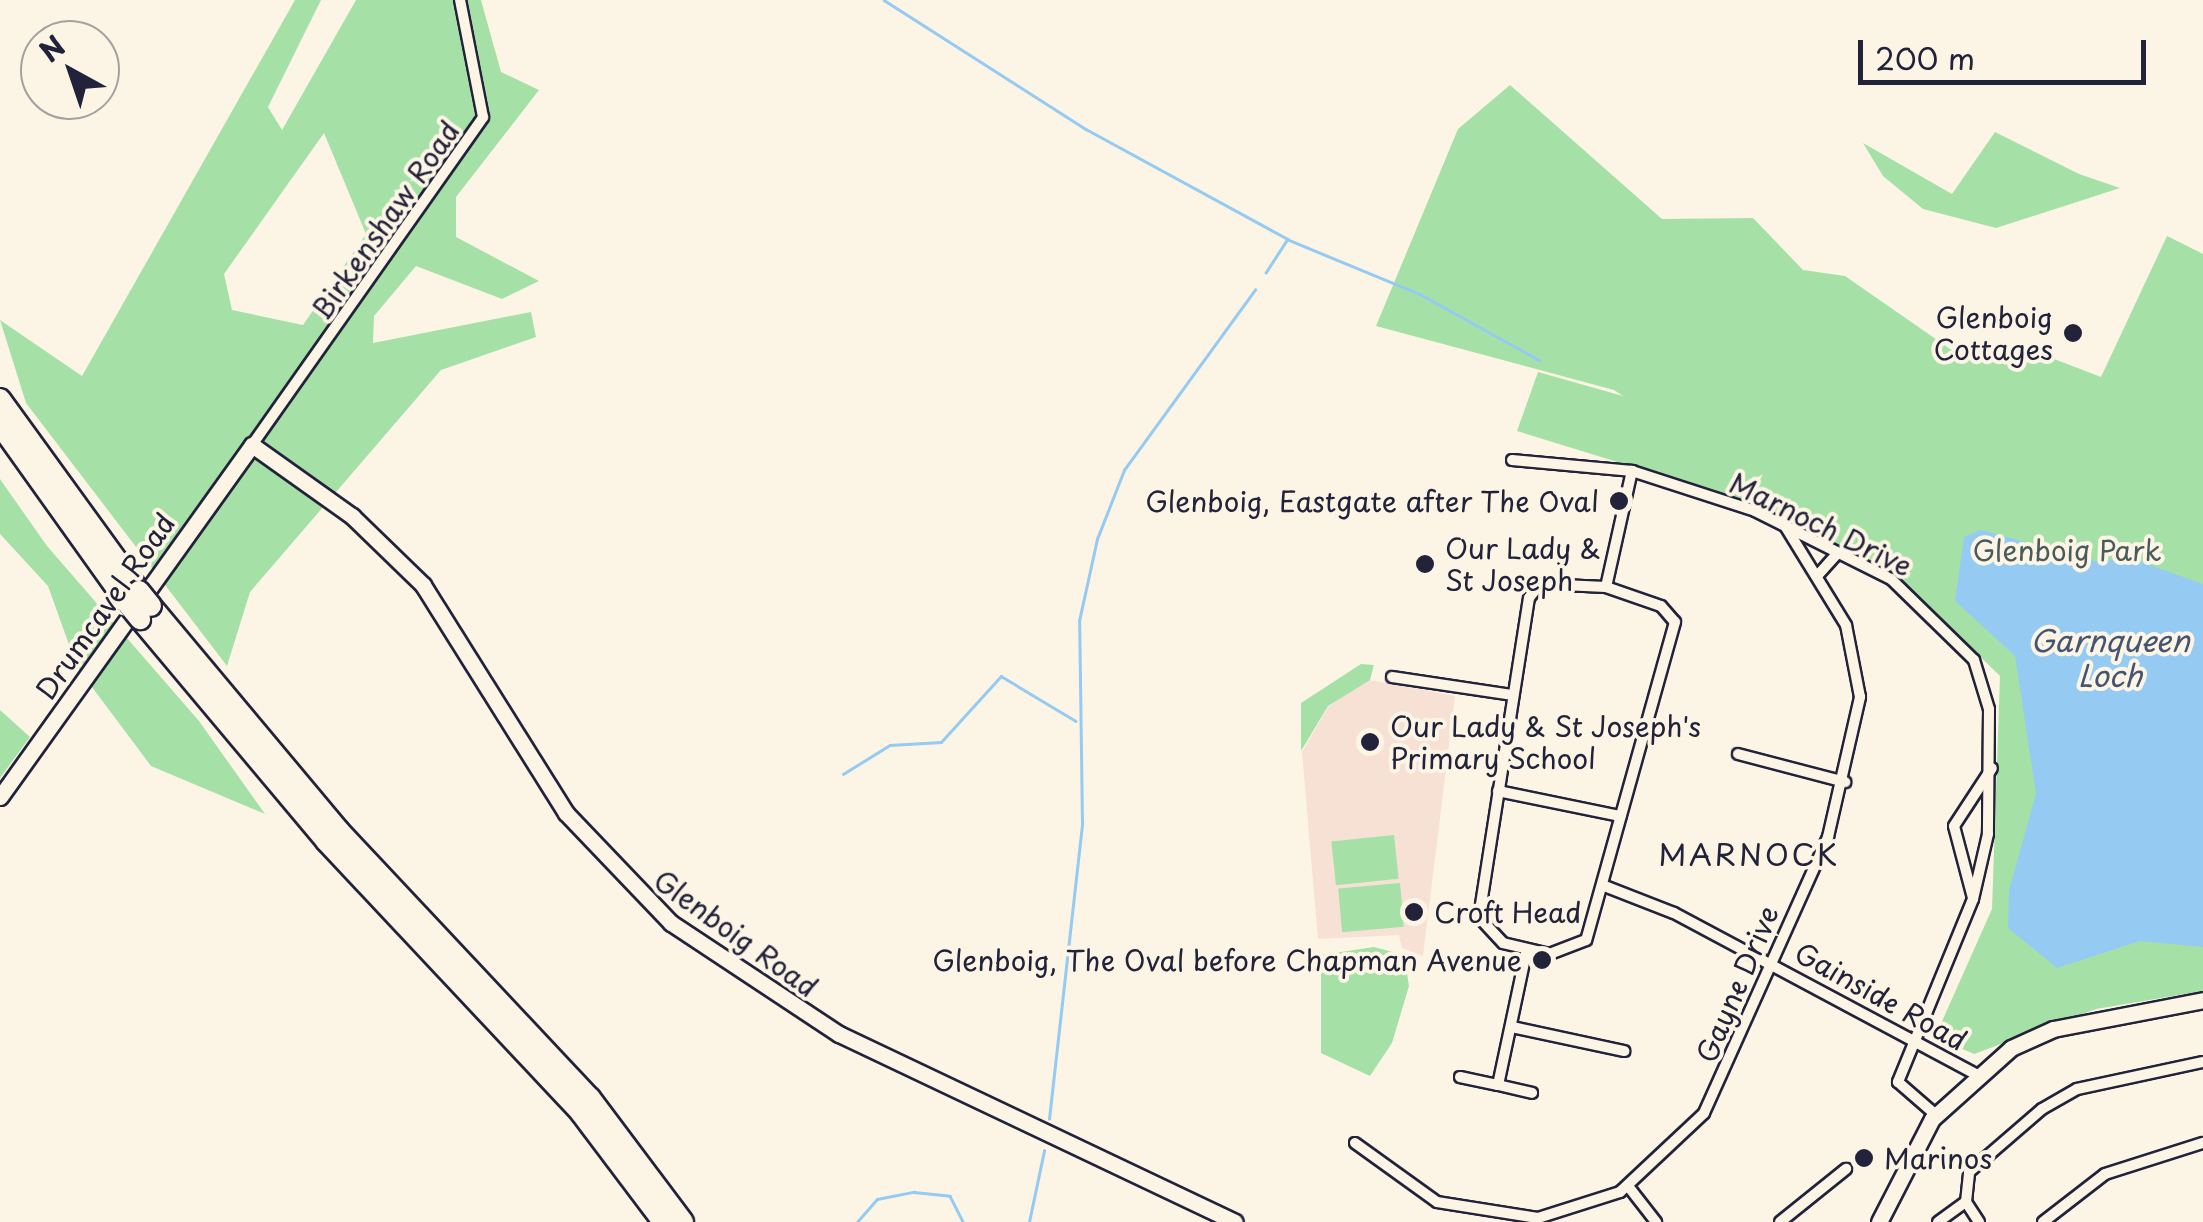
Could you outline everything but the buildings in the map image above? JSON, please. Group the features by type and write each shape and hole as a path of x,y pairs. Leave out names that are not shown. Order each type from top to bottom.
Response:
{"highway":[{"path":"0,399 139,605 339,830 590,1098 683,1222"},
{"path":"0,426 326,841 569,1100 663,1222"}],"street":[{"name":"Birkenshaw Road","path":"252,445 483,117 460,0"},
{"name":"Drumcavel Road","path":"0,796 252,445"},
{"name":"Glenboig Road","path":"252,445 352,516 423,585 566,813 671,923 839,1034 1235,1222"},
{"name":"Marnoch Drive","path":"1512,460 1632,471 1785,526 1911,593 1974,660 1990,708 1992,768 1973,900 1898,1082 1936,1115"},
{"path":"1606,586 1632,471"},
{"name":"Gayne Drive","path":"1354,1143 1437,1202 1546,1219 1628,1186 1704,1113 1846,782 1860,697 1846,625 1785,526"},
{"path":"1818,574 1838,553"},
{"path":"1606,586 1661,606 1676,622 1602,885 1578,950 1526,952 1487,933 1479,917 1512,695 1536,587 1606,586"},
{"path":"1392,677 1512,695"},
{"path":"1738,754 1846,782"},
{"path":"1973,900 1954,826 1992,768"},
{"path":"1498,791 1620,816"},
{"name":"Gainside Road","path":"1602,885 1768,960 1974,1074"},
{"path":"1498,1085 1526,952"},
{"path":"1879,1222 1936,1115 1974,1074 2040,1033 2203,1000"},
{"path":"1512,1026 1624,1052"},
{"path":"1938,1222 1966,1202 1975,1164 2053,1100 2203,1062"},
{"path":"1460,1076 1532,1093"},
{"path":"2042,1222 2105,1174 2203,1143"},
{"path":"1780,1222 1846,1169"},
{"path":"1628,1186 1656,1222"},
{"path":"1966,1202 1979,1222"}],"shaded area":[{"path":"1364,679 1455,696 1423,956 1402,948 1399,935 1318,939 1302,752 1328,707"}],"green space":[{"path":"295,0 321,0 268,107 282,130 356,0 481,0 501,72 539,90 456,197 456,237 539,281 502,299 416,266 374,316 373,343 531,312 536,337 441,370 250,592 227,666 26,403 0,320 82,376","holes":["324,133 366,234 303,325 232,310 224,274"]},
{"name":"Glenboig Park","path":"1510,85 1662,219 1753,218 1803,270 1845,276 1953,351 2031,350 2101,377 2167,236 2203,254 2203,991 2096,1009 1974,1054 1935,1037 1992,909 2000,676 1891,570 1741,500 1517,431 1538,372 1623,396 1614,390 1376,326 1458,129"},
{"path":"1995,132 2079,174 2120,188 1996,228 1923,209 1883,176 1863,143 1952,194"},
{"path":"0,479 47,546 199,721 265,814 151,766 77,667 48,586 0,534"},
{"path":"1361,664 1374,665 1370,680 1328,706 1301,751 1301,703"},
{"path":"0,710 30,737 0,778"},
{"path":"1394,835 1399,879 1336,885 1331,842"},
{"path":"1400,883 1404,927 1342,932 1338,888"},
{"path":"1374,947 1404,955 1409,986 1392,1043 1370,1076 1321,1053 1321,955"}],"water":[{"name":"Garnqueen Loch","path":"1981,530 2098,562 2130,558 2203,584 2203,947 2140,941 2057,968 2008,928 2009,890 2036,794 2015,656 1955,601 1964,537"}],"waterway":[{"path":"884,0 1086,129 1288,239 1266,273"},
{"path":"1289,240 1420,294 1539,360"},
{"path":"1049,1119 1082,824 1079,621 1097,539 1124,470 1255,290"},
{"path":"843,774 890,745 941,742 1001,676 1076,721"},
{"path":"1029,1222 1044,1151"},
{"path":"857,1222 877,1199 914,1192 950,1196 963,1222"}],"place":[{"name":"Glenboig Cottages","path":"2073,333"},
{"name":"Glenboig, Eastgate after The Oval","path":"1619,501"},
{"name":"Our Lady & St Joseph","path":"1425,564"},
{"name":"Our Lady & St Joseph's Primary School","path":"1370,742"},
{"name":"Croft Head","path":"1414,912"},
{"name":"Glenboig, The Oval before Chapman Avenue","path":"1542,960"},
{"name":"Marinos","path":"1864,1158"}],"district":[{"name":"MARNOCK","path":"1749,854"}]}
